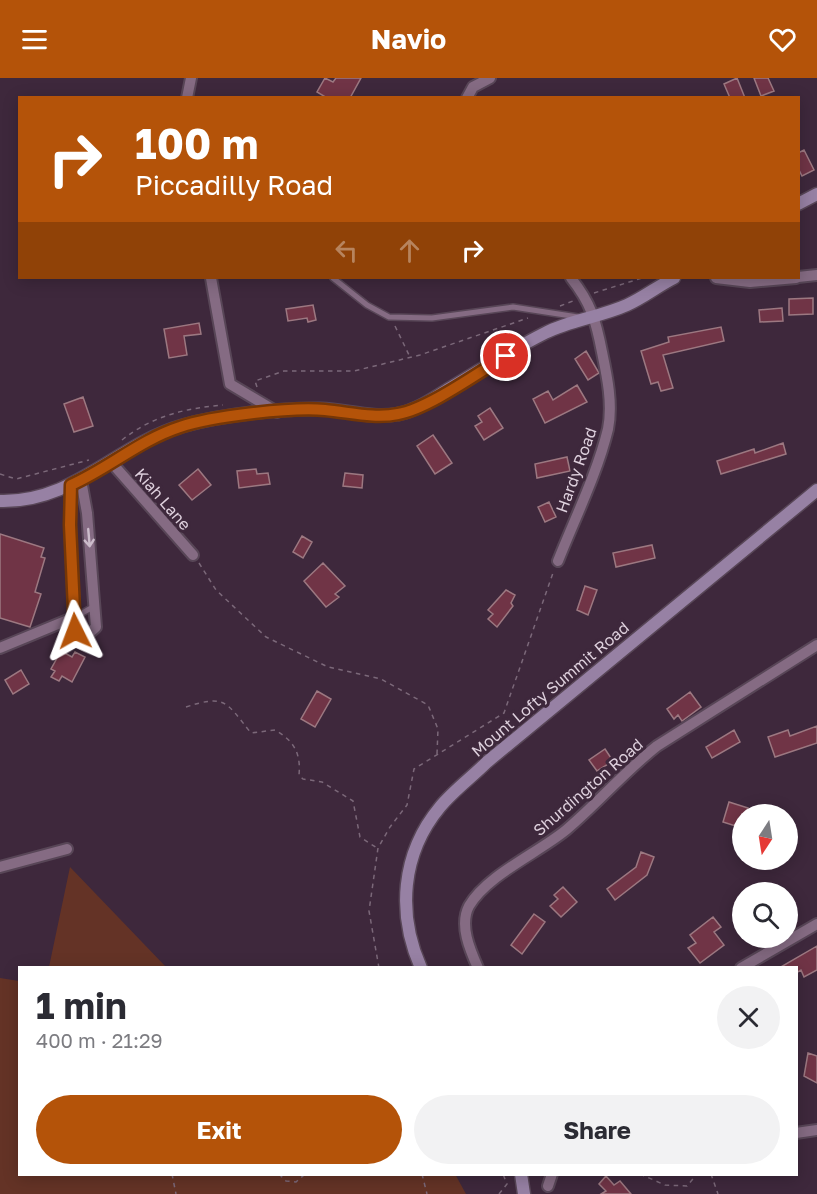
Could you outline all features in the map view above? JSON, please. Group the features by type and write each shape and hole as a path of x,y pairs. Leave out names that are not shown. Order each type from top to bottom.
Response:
{"main road":[{"path":"800,203 817,194"},
{"path":"0,501 25,502 76,483 148,440 180,426 209,420 278,412 324,410 368,416 399,414 428,402 546,332 626,305 672,279"},
{"name":"Mount Lofty Summit Road","path":"420,966 406,923 405,887 411,862 420,840 440,807 487,762 817,490"},
{"path":"521,1176 524,1194"}],"street":[{"path":"188,96 191,78"},
{"path":"467,96 473,87 490,78"},
{"path":"800,277 817,275"},
{"path":"211,279 230,384 278,412"},
{"name":"Hardy Road","path":"558,561 592,478 608,427 610,393 585,296 572,279"},
{"path":"724,279 750,282 778,279"},
{"name":"Kiah Lane","path":"111,462 193,555"},
{"path":"76,483 95,607 96,627 85,637 75,631 70,525 76,483"},
{"path":"0,648 75,617"},
{"name":"Shurdington Road","path":"477,966 467,944 466,924 468,908 480,891 563,832 635,763 817,645"},
{"path":"0,867 67,849"},
{"path":"744,966 817,924"},
{"path":"798,1133 817,1130"},
{"path":"548,1186 551,1176"}],"lane":[{"path":"334,279 367,305 389,317 432,318 513,307 590,316"},
{"path":"75,617 95,607"}],"path":[{"path":"261,402 255,381 284,371 354,371 410,358 493,332 585,296 639,279"},
{"path":"389,317 410,358"},
{"path":"119,443 165,415 194,407 228,404"},
{"path":"0,474 16,479 91,460"},
{"path":"193,555 206,570 216,590 266,637 328,667 381,679 428,705 438,729 437,755"},
{"path":"379,966 369,911 378,848 390,827 407,806 414,769 504,714 558,561"},
{"path":"186,707 209,700 221,701 231,709 250,733 275,730 290,739 298,752 299,775 322,782 353,801 360,837 378,848"},
{"path":"172,1176 176,1194"},
{"path":"281,1176 286,1181 296,1182 303,1176"},
{"path":"422,1176 427,1194"},
{"path":"499,1194 507,1184 504,1176"},
{"path":"645,1176 665,1185 687,1186 695,1176"},
{"path":"712,1176 718,1194"}],"shaded area":[{"path":"70,867 165,966 49,966"},
{"path":"0,978 18,981 18,1176 456,1176 466,1194 0,1194"}],"building":[{"path":"325,78 333,82 336,78 361,78 351,96 324,96 317,92"},
{"path":"737,78 744,96 729,96 724,84"},
{"path":"754,78 768,78 774,91 761,96"},
{"path":"804,150 814,170 802,176 800,172 800,152"},
{"path":"813,298 813,314 789,315 789,299"},
{"path":"313,305 316,320 308,322 307,318 288,321 286,309"},
{"path":"782,308 783,321 760,322 759,310"},
{"path":"199,323 201,334 184,336 187,355 169,358 164,329"},
{"path":"721,327 724,341 663,355 673,388 661,391 658,382 651,384 641,351 669,342 668,337"},
{"path":"586,351 599,373 588,380 575,359"},
{"path":"577,385 587,402 545,423 533,399 548,391 553,400"},
{"path":"83,397 93,426 74,432 64,404"},
{"path":"490,408 503,428 484,440 475,426 482,422 478,416"},
{"path":"433,435 452,463 435,474 417,446"},
{"path":"783,443 786,454 721,474 717,461 754,449 755,453"},
{"path":"567,457 570,471 537,478 535,464"},
{"path":"198,469 211,485 192,500 179,485"},
{"path":"256,469 257,474 268,473 270,484 239,488 237,471"},
{"path":"345,473 363,475 362,488 343,486"},
{"path":"549,502 556,517 545,522 538,507"},
{"path":"0,534 44,548 41,557 45,558 35,592 41,594 30,627 0,618"},
{"path":"302,536 312,542 303,558 293,552"},
{"path":"652,545 655,558 616,567 613,553"},
{"path":"323,563 345,586 335,594 339,597 326,607 304,581"},
{"path":"585,586 597,590 588,615 577,610"},
{"path":"506,590 515,595 511,603 513,606 497,627 488,619 493,614 488,610"},
{"path":"61,651 72,657 75,652 85,657 72,682 62,676 59,681 51,677 55,671 51,669"},
{"path":"21,670 29,684 13,694 5,680"},
{"path":"317,691 331,699 315,727 301,719"},
{"path":"690,692 701,707 682,721 678,715 674,719 667,709"},
{"path":"817,726 817,743 775,757 768,737 788,730 790,736"},
{"path":"734,730 740,742 712,758 706,747"},
{"path":"605,749 613,761 597,771 589,760"},
{"path":"729,802 735,804 732,804 732,825 723,822"},
{"path":"641,852 654,857 647,875 615,900 607,889 636,867"},
{"path":"563,887 577,902 561,917 550,906 558,899 554,895"},
{"path":"534,914 545,922 522,954 511,945"},
{"path":"713,917 721,927 714,932 724,945 700,963 688,948 696,943 690,935"},
{"path":"817,946 817,970 804,977 801,970 798,972 798,966 782,966"},
{"path":"808,1053 817,1056 817,1083 804,1076"},
{"path":"606,1176 614,1185 620,1181 631,1194 601,1194 606,1191 599,1184"}],"route":[{"path":"75,631 70,525 71,485 148,440 180,426 209,420 299,410 324,410 368,416 399,414 428,402 506,356"}]}
